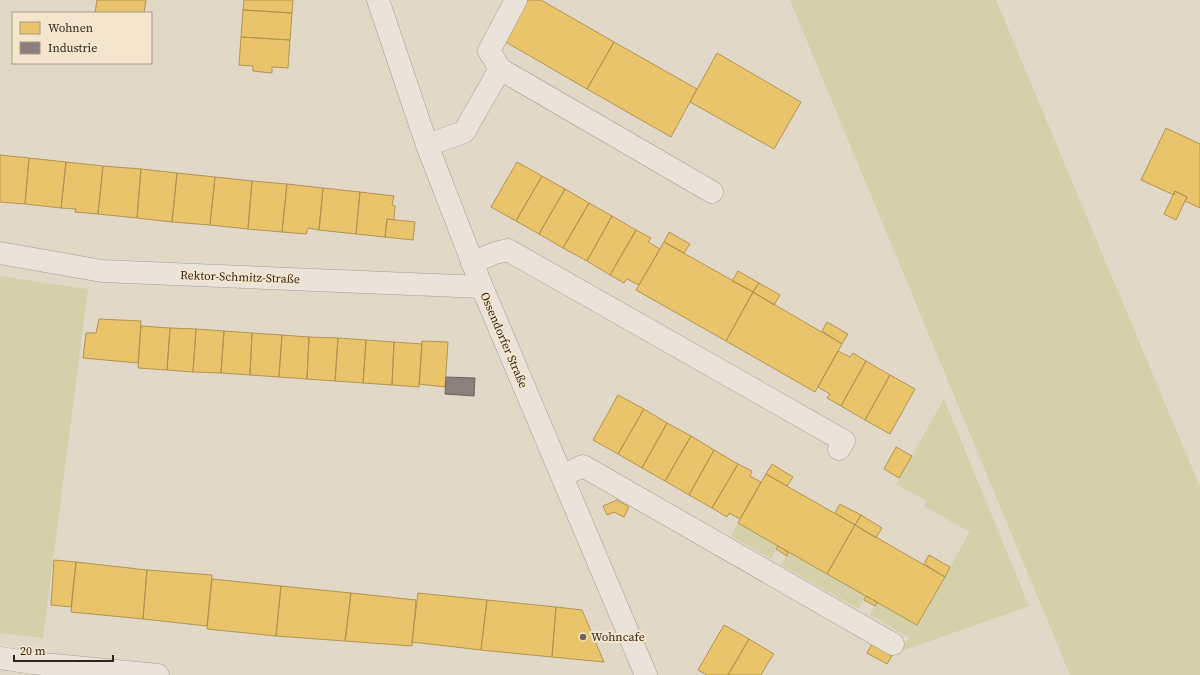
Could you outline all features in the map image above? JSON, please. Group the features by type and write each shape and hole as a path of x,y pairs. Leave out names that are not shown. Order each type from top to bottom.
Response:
{"street":[{"name":"Ossendorfer Straße","path":"378,0 427,145 472,263 646,675"},
{"path":"516,0 489,51 500,69 535,91 712,192"},
{"path":"427,145 464,132 500,69"},
{"path":"472,263 495,253 508,250 844,441 840,449"},
{"name":"Rektor-Schmitz-Straße","path":"0,253 102,271 482,287"},
{"path":"562,476 583,466 893,644"},
{"path":"0,658 33,663 158,675"}],"shaded area":[{"path":"790,0 996,0 1200,487 1200,675 1070,675"},
{"path":"0,276 88,289 43,638 0,633"},
{"path":"944,399 1029,606 893,654 909,638 870,615 877,602 917,625 970,532 924,506 927,501 896,484"},
{"path":"738,523 778,546 771,559 731,536"},
{"path":"788,552 866,596 859,609 781,565"}],"building: Wohnen":[{"path":"97,0 146,0 144,12 95,12"},
{"path":"244,0 293,0 292,13 243,10"},
{"path":"528,0 541,0 614,42 587,89 504,41"},
{"path":"243,10 292,13 290,40 241,37"},
{"path":"241,37 290,40 288,68 272,67 272,73 253,71 253,66 239,65"},
{"path":"614,42 697,89 671,137 587,89"},
{"path":"717,53 801,102 774,149 690,102"},
{"path":"1166,128 1200,144 1200,208 1185,201 1187,197 1175,191 1174,195 1141,180"},
{"path":"0,155 29,158 25,204 0,202"},
{"path":"29,158 66,162 61,208 25,204"},
{"path":"66,162 103,166 98,214 75,212 76,209 61,208"},
{"path":"517,162 542,176 516,221 491,207"},
{"path":"103,166 141,169 137,218 98,214"},
{"path":"141,169 177,173 172,222 137,218"},
{"path":"177,173 215,177 210,225 172,222"},
{"path":"542,176 565,189 539,234 516,221"},
{"path":"215,177 252,181 248,229 210,225"},
{"path":"252,181 287,184 282,232 248,229"},
{"path":"287,184 323,188 319,230 308,228 306,234 282,232"},
{"path":"323,188 360,192 356,234 319,230"},
{"path":"565,189 589,203 563,248 539,234"},
{"path":"1175,191 1187,197 1176,220 1164,214"},
{"path":"360,192 394,196 392,205 395,206 394,220 387,219 385,237 356,234"},
{"path":"589,203 612,216 587,261 563,248"},
{"path":"612,216 636,230 610,275 587,261"},
{"path":"387,219 415,222 413,240 385,237"},
{"path":"636,230 651,238 648,242 660,249 639,285 627,279 624,283 610,275"},
{"path":"669,232 690,244 684,253 664,242"},
{"path":"664,242 753,292 726,341 636,290"},
{"path":"738,271 759,283 753,292 732,281"},
{"path":"759,283 780,295 774,305 753,292"},
{"path":"753,292 842,344 815,392 726,341"},
{"path":"99,319 141,321 138,363 83,358 86,333 96,333"},
{"path":"827,322 848,334 842,344 822,331"},
{"path":"141,326 170,328 167,370 138,368"},
{"path":"170,328 196,329 193,372 167,370"},
{"path":"196,329 224,331 221,373 193,372"},
{"path":"224,331 252,333 250,375 221,373"},
{"path":"252,333 282,335 279,377 250,375"},
{"path":"282,335 309,337 307,379 279,377"},
{"path":"309,337 338,338 335,381 307,379"},
{"path":"338,338 366,340 363,383 335,381"},
{"path":"366,340 394,342 392,385 363,383"},
{"path":"422,341 448,342 445,387 419,384"},
{"path":"394,342 422,344 419,387 392,385"},
{"path":"838,351 850,357 853,353 866,361 841,406 827,398 830,394 818,387"},
{"path":"866,361 890,375 865,420 841,406"},
{"path":"890,375 915,389 890,434 865,420"},
{"path":"618,395 644,409 618,454 593,440"},
{"path":"644,409 667,423 642,468 618,454"},
{"path":"667,423 691,436 665,481 642,468"},
{"path":"691,436 714,450 689,495 665,481"},
{"path":"896,447 912,456 899,478 884,469"},
{"path":"714,450 738,464 712,508 689,495"},
{"path":"738,464 752,471 750,476 761,482 740,519 729,513 727,517 712,508"},
{"path":"772,464 793,477 787,486 766,474"},
{"path":"766,474 855,525 827,574 738,523"},
{"path":"617,500 629,507 624,517 614,512 607,515 603,506"},
{"path":"840,504 861,515 855,525 835,513"},
{"path":"861,515 882,528 876,538 855,525"},
{"path":"855,525 945,577 917,625 827,574"},
{"path":"778,546 788,552 787,556 776,549"},
{"path":"929,555 950,567 945,577 924,564"},
{"path":"54,560 76,562 71,607 51,605"},
{"path":"76,562 147,570 143,619 71,612"},
{"path":"147,570 212,575 207,626 143,619"},
{"path":"212,579 281,586 276,636 207,629"},
{"path":"281,586 351,593 345,641 276,636"},
{"path":"351,593 416,600 412,646 345,641"},
{"path":"418,593 487,600 481,650 412,642"},
{"path":"866,596 877,602 875,606 864,600"},
{"path":"487,600 556,607 552,657 481,650"},
{"path":"556,607 582,610 604,662 552,657"},
{"path":"724,625 749,639 728,675 707,675 698,670"},
{"path":"749,639 774,654 761,675 728,675"},
{"path":"872,644 893,654 887,664 867,653"}],"building: Industrie":[{"path":"446,377 475,378 474,396 445,394"}],"place":[{"name":"Wohncafe","path":"583,637"}]}
